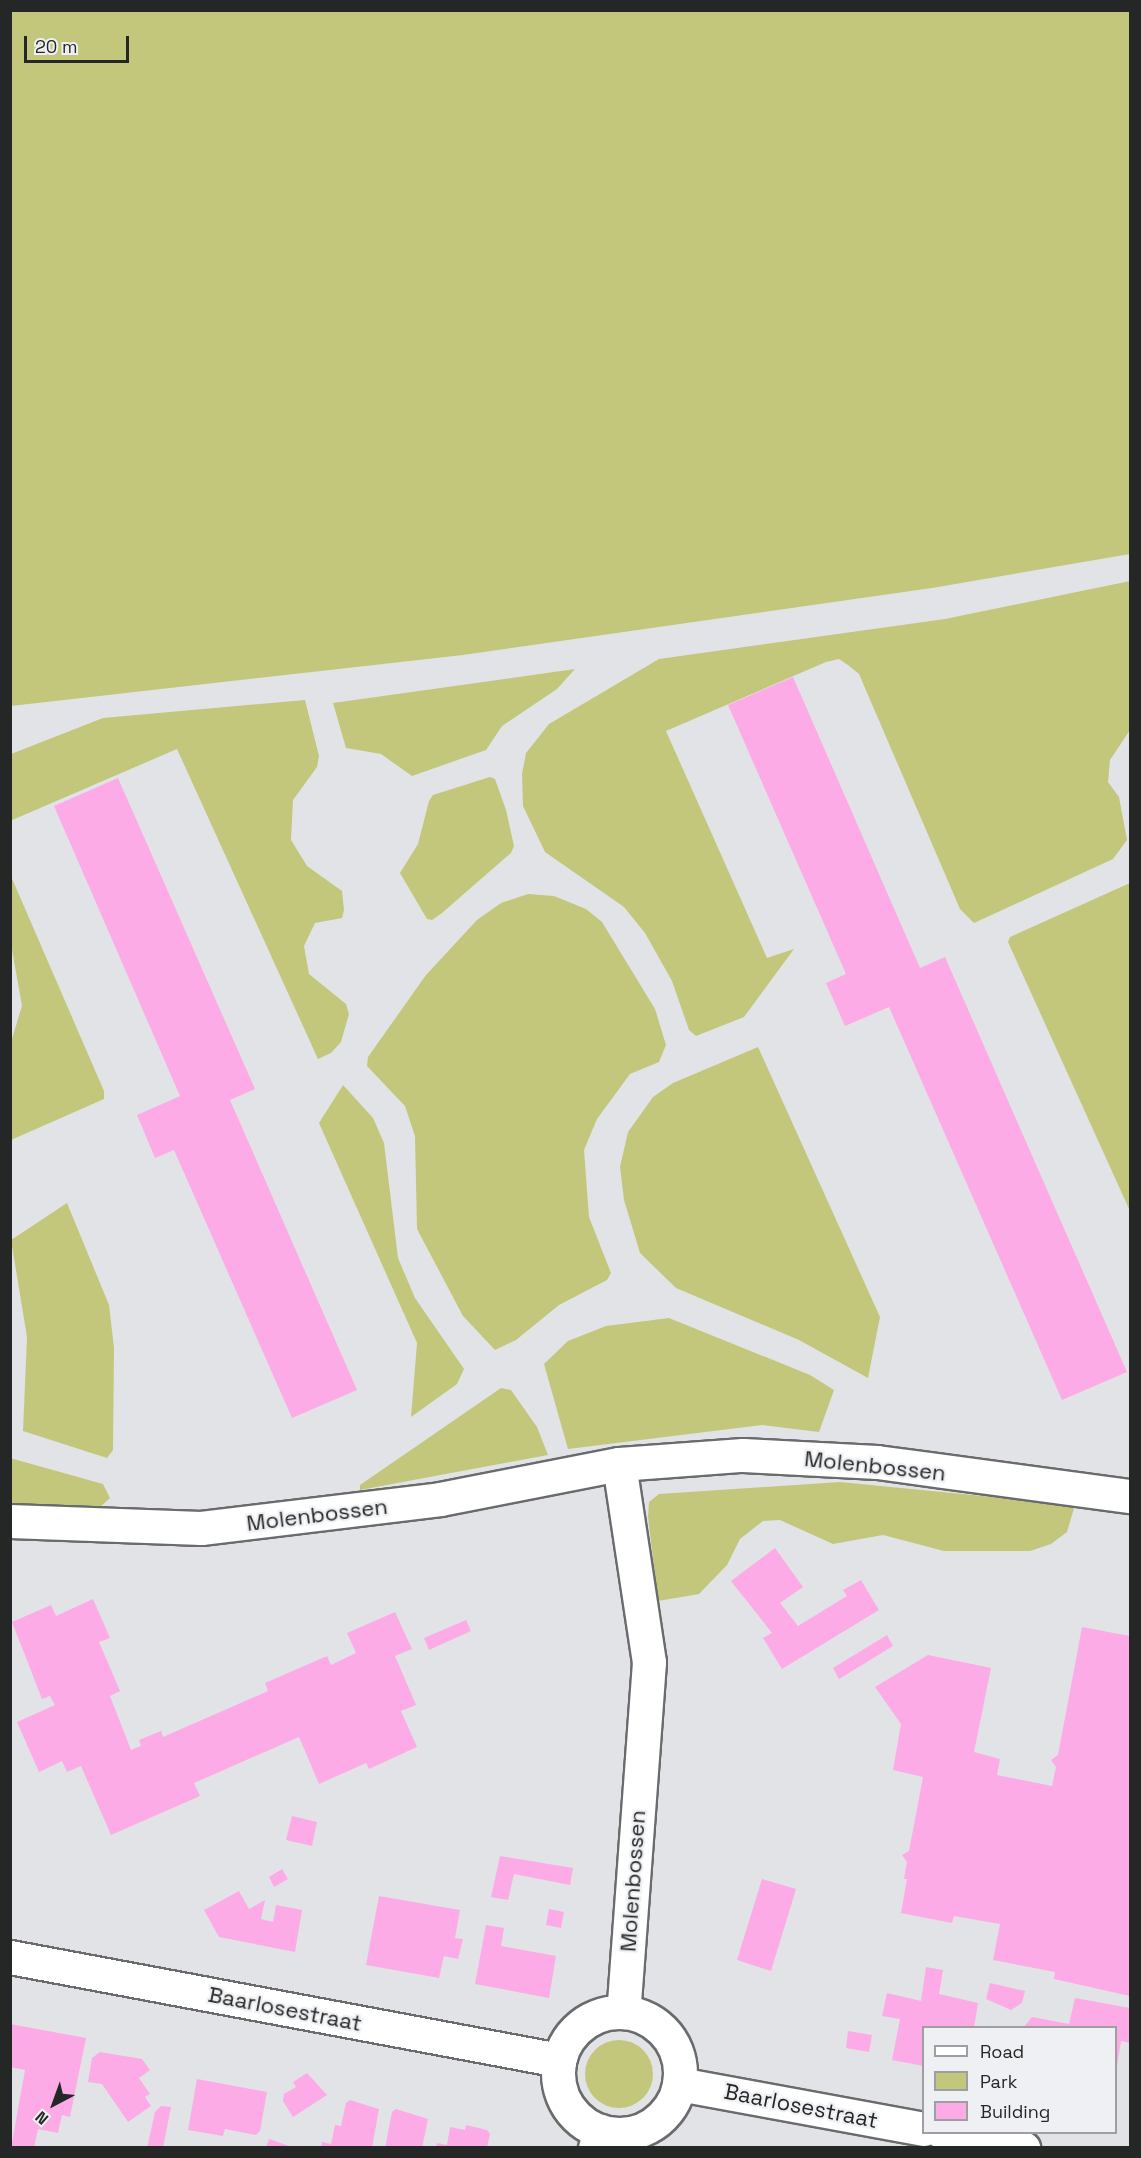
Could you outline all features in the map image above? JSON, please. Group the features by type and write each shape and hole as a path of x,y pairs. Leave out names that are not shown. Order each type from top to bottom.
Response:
{"street":[{"name":"Molenbossen","path":"10,1521 201,1528 440,1499 620,1464 743,1455 877,1462 1131,1496"},
{"name":"Molenbossen","path":"620,1464 649,1662 623,2012"},
{"name":"Baarlosestraat","path":"10,1957 559,2060"},
{"path":"623,2012 640,2016 668,2037 676,2052 679,2084 664,2115 648,2127 628,2134 597,2139 566,2104 558,2074 559,2060 571,2035 582,2024 596,2017 623,2012"},
{"name":"Baarlosestraat","path":"679,2084 922,2129"},
{"path":"947,2134 1023,2148"}],"green space":[{"path":"10,11 1130,11 1130,554 932,588 463,655 11,706"},
{"path":"1130,581 1130,730 1110,760 1108,782 1119,797 1127,840 1113,859 974,923 960,909 859,674 839,659 826,662 666,731 767,958 794,949 744,1017 696,1036 689,1030 672,981 645,933 624,907 545,852 523,806 522,774 526,753 549,724 659,659 945,619"},
{"path":"575,669 557,689 502,726 486,750 412,776 381,754 346,748 333,703"},
{"path":"305,700 319,756 317,767 293,800 291,840 307,866 342,891 344,910 342,918 315,923 304,946 309,974 346,1004 349,1014 341,1042 331,1053 318,1059 177,749 10,821 11,754 103,718"},
{"path":"490,777 495,779 506,810 514,846 511,853 442,913 432,920 427,919 400,873 418,844 429,801 433,795"},
{"path":"10,874 104,1091 104,1099 11,1140 11,1042 22,1006 11,944"},
{"path":"1130,883 1130,1211 1008,942 1010,937"},
{"path":"528,894 554,896 586,909 602,922 655,1009 666,1045 659,1062 630,1074 597,1119 584,1150 589,1217 611,1273 607,1280 559,1305 516,1340 495,1350 463,1316 417,1229 415,1136 405,1106 367,1066 368,1057 426,975 477,920 501,903"},
{"path":"758,1047 880,1317 868,1378 799,1340 676,1288 640,1253 624,1200 620,1167 628,1132 653,1097 673,1083"},
{"path":"343,1085 373,1118 384,1143 398,1258 415,1298 464,1369 457,1384 411,1417 417,1343 319,1123"},
{"path":"67,1203 109,1305 114,1348 113,1450 107,1458 23,1431 27,1337 11,1240"},
{"path":"669,1318 810,1375 834,1390 819,1432 762,1425 568,1449 544,1364 568,1341 606,1326"},
{"path":"501,1388 511,1390 537,1427 548,1455 360,1490 360,1485"},
{"path":"10,1458 103,1484 110,1498 98,1509 11,1503"},
{"path":"840,1482 1075,1505 1067,1532 1051,1544 1030,1551 944,1551 883,1535 833,1544 780,1520 763,1521 740,1539 727,1565 699,1594 658,1601 648,1517 649,1502 659,1494"},
{"path":"626,2040 638,2046 647,2055 653,2067 651,2087 643,2098 626,2108 612,2108 595,2098 587,2087 585,2067 595,2050 606,2042"}],"building":[{"path":"793,677 920,968 945,957 1127,1372 1062,1400 889,1007 845,1026 826,983 846,974 728,705"},
{"path":"118,778 255,1089 230,1100 357,1390 292,1418 174,1150 155,1158 137,1115 180,1096 54,806"},
{"path":"775,1548 803,1587 780,1603 798,1626 847,1596 843,1590 861,1580 879,1610 782,1669 763,1638 772,1633 731,1581"},
{"path":"93,1599 110,1638 99,1642 120,1691 110,1696 131,1750 141,1746 139,1740 161,1731 163,1737 268,1691 265,1683 327,1656 331,1665 356,1653 347,1633 395,1612 412,1649 395,1656 416,1705 401,1711 417,1747 369,1769 366,1763 319,1784 299,1737 194,1783 200,1796 111,1835 81,1766 67,1772 62,1761 39,1772 17,1722 55,1705 50,1696 42,1699 12,1622 51,1605 56,1616"},
{"path":"466,1620 471,1631 429,1650 424,1638"},
{"path":"1082,1627 1130,1636 1130,1996 1054,1979 1055,1972 993,1960 1000,1924 954,1916 952,1923 901,1913 907,1879 904,1879 907,1862 902,1855 909,1851 923,1777 893,1770 901,1724 875,1687 928,1655 991,1668 974,1752 1000,1759 997,1775 1052,1786 1056,1767 1051,1760 1058,1755"},
{"path":"887,1635 893,1646 839,1679 833,1668"},
{"path":"292,1816 317,1822 312,1846 286,1840"},
{"path":"500,1856 573,1868 570,1885 514,1874 508,1900 491,1897"},
{"path":"282,1869 288,1879 274,1887 269,1877"},
{"path":"762,1879 796,1889 771,1971 737,1960"},
{"path":"239,1891 249,1909 265,1900 261,1919 273,1922 276,1905 302,1910 295,1952 219,1937 204,1910"},
{"path":"379,1896 460,1910 455,1938 463,1939 458,1959 444,1956 439,1978 366,1965"},
{"path":"549,1909 564,1912 561,1928 546,1925"},
{"path":"486,1925 504,1928 501,1946 556,1956 549,1998 475,1984"},
{"path":"926,1967 943,1970 939,1994 978,2003 974,2026 922,2026 922,2066 892,2060 900,2019 882,2016 887,1993 921,2001"},
{"path":"990,1983 1025,1991 1022,2003 1011,2010 986,1999"},
{"path":"1075,1998 1130,2008 1130,2043 1121,2041 1117,2066 1117,2026 1025,2026 1032,2017 1069,2024"},
{"path":"10,2024 86,2038 70,2117 62,2115 58,2133 38,2129 34,2148 11,2148 25,2070 10,2067"},
{"path":"848,2031 872,2035 869,2052 846,2048"},
{"path":"100,2052 142,2059 150,2070 139,2078 150,2094 145,2097 151,2106 128,2122 102,2084 88,2082 92,2058"},
{"path":"307,2073 327,2095 293,2117 283,2101 284,2094 296,2087 293,2082"},
{"path":"197,2079 267,2092 260,2131 256,2135 225,2129 223,2136 188,2130"},
{"path":"350,2100 379,2109 372,2148 321,2148 322,2142 331,2144 335,2125 341,2126 346,2103"},
{"path":"161,2106 171,2107 163,2148 147,2148 155,2112"},
{"path":"396,2109 428,2119 422,2148 385,2148 392,2112"},
{"path":"466,2125 487,2130 490,2134 487,2148 436,2148 437,2143 447,2145 450,2127 465,2130"},
{"path":"269,2139 292,2147 266,2148"}]}
